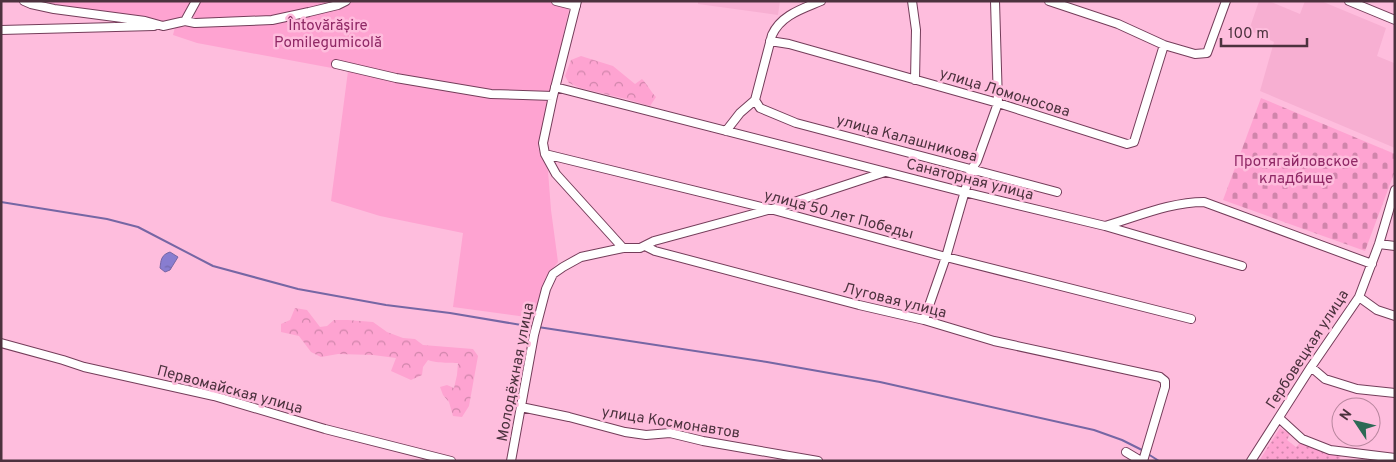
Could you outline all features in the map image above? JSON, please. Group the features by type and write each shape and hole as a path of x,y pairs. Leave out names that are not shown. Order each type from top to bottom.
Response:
{"street":[{"path":"24,1 54,9 145,21 163,26"},
{"path":"185,22 196,1"},
{"path":"1,30 163,26 185,22 272,20 338,5 346,1"},
{"path":"556,1 576,4 543,143 545,154 556,174 623,248 640,248 654,241 770,210 885,172"},
{"path":"726,131 740,113 755,100 775,27 784,18 821,1"},
{"path":"912,1 916,30 915,80"},
{"path":"924,320 946,257 971,170 977,161 998,103 995,1"},
{"path":"1049,1 1118,24 1164,44 1196,54 1207,53 1226,1"},
{"path":"1349,1 1395,20"},
{"name":"улица Ломоносова","path":"771,38 998,103 1127,144 1134,142 1164,44"},
{"path":"336,64 396,78 491,94 553,96"},
{"name":"Санаторная улица","path":"555,87 964,192 1106,226 1242,266"},
{"name":"улица Калашникова","path":"755,100 760,108 796,122 1057,192"},
{"name":"улица 50 лет Победы","path":"545,154 1191,319"},
{"name":"Гербовецкая улица","path":"1251,461 1359,297 1379,244 1395,190"},
{"path":"1106,226 1170,206 1190,202 1204,202 1372,264"},
{"path":"1379,244 1395,246"},
{"name":"Луговая улица","path":"645,246 673,256 859,305 924,320 994,341 1160,377 1165,381 1165,388 1144,456"},
{"name":"Молодёжная улица","path":"511,461 537,320 546,288 553,274 563,266 581,257 623,248"},
{"path":"1359,297 1376,310 1395,316"},
{"name":"Первомайская улица","path":"1,343 84,367 214,396 325,430 451,461"},
{"path":"1312,367 1325,378 1357,389 1395,393"},
{"name":"улица Космонавтов","path":"521,407 625,432 646,435 670,433 703,441 818,461"},
{"path":"1279,418 1302,438 1330,450 1395,458"},
{"path":"1126,452 1144,456"}],"shaded area":[{"path":"698,1 780,1 778,15 698,4"},
{"path":"1259,1 1269,1 1300,14 1305,1 1321,1 1386,28 1377,56 1395,62 1395,148 1260,91 1274,42 1249,30"}],"green space":[{"path":"39,1 193,1 186,16 179,20 163,22 53,6"},
{"name":"Întovărășire Pomilegumicolă","path":"200,1 571,1 538,148 548,171 558,262 546,277 534,318 453,307 463,233 380,216 331,201 348,71 197,43 173,35 175,27 184,27 193,18"},
{"path":"581,56 613,66 635,84 642,79 656,97 650,106 580,88 569,83 565,76 571,60"},
{"name":"Протягайловское кладбище","path":"1261,98 1395,154 1395,171 1365,251 1223,200"},
{"path":"295,308 307,310 320,327 327,326 334,320 373,322 387,332 403,338 415,339 423,345 473,349 478,356 469,406 462,417 453,416 449,402 443,395 440,387 447,385 454,388 458,363 428,360 423,367 422,375 411,380 391,371 396,358 338,354 321,357 311,352 299,336 281,332 281,324 290,320"},
{"path":"1280,428 1290,434 1287,440 1296,447 1301,442 1327,453 1341,455 1339,461 1259,461"}],"water":[{"path":"170,252 178,257 170,270 165,272 160,268 161,260 163,256"}],"waterway":[{"path":"1,202 107,219 138,227 213,266 298,289 386,305 450,313 533,327"},
{"path":"538,327 767,362 880,382 1094,430 1122,440 1144,451"},
{"path":"1148,454 1159,461"}]}
